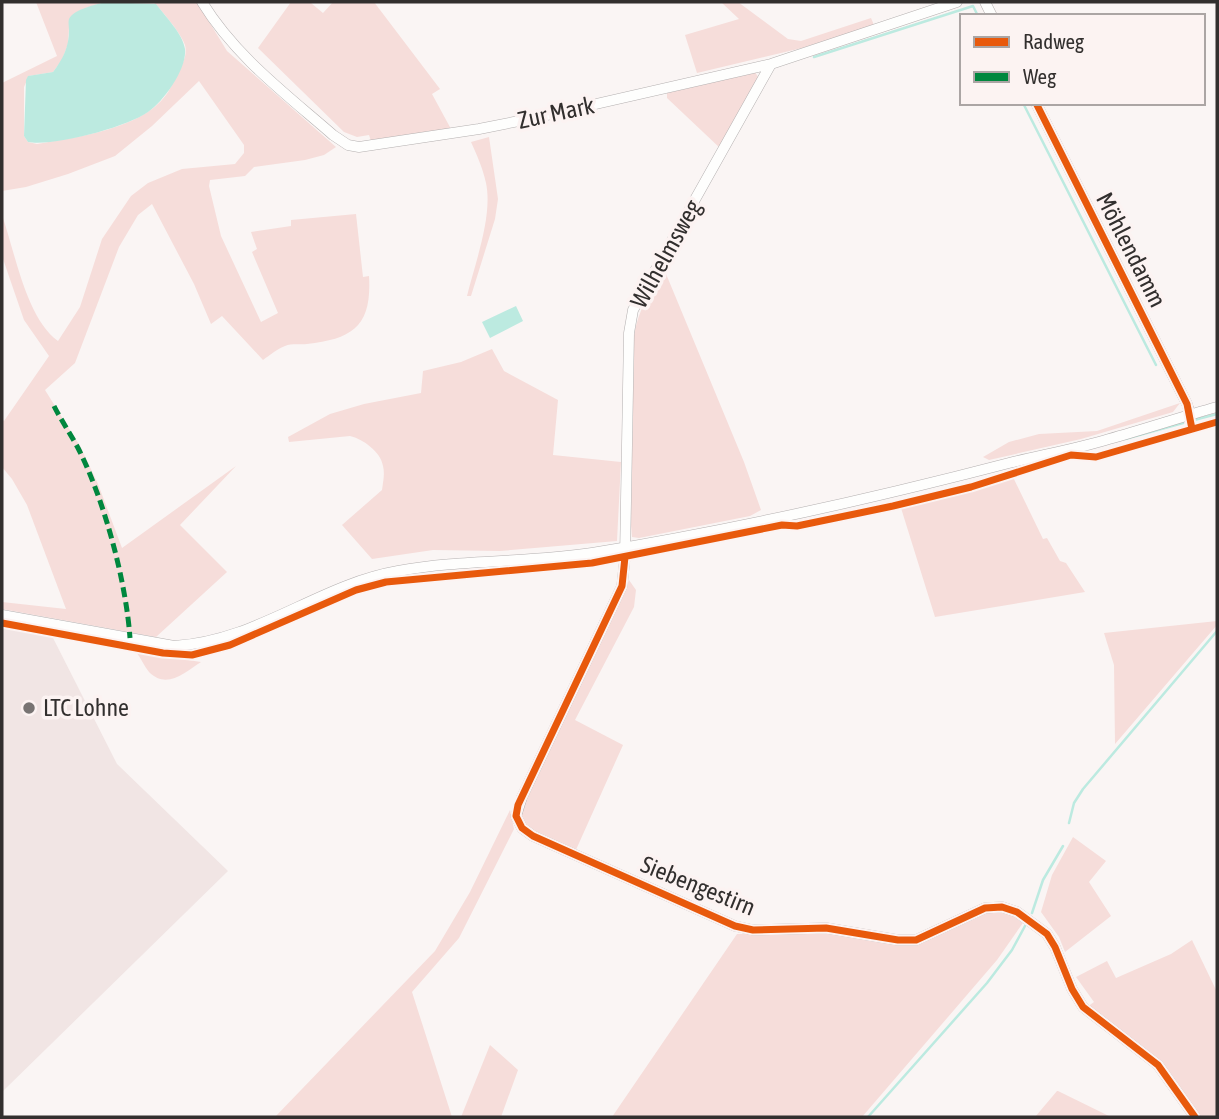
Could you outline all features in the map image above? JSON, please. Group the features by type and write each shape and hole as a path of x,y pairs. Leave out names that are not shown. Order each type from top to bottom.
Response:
{"street":[{"name":"Zur Mark","path":"202,2 219,28 239,51 333,135 348,145 359,147 491,127 771,64 957,2"},
{"name":"Wilhelmsweg","path":"625,547 629,333 633,310 771,64"},
{"name":"Möhlendamm","path":"1037,105 1190,414"},
{"path":"2,615 174,646 200,644 249,630 339,588 382,574 438,565 576,555 625,547 884,495 1107,440 1217,407"},
{"name":"Siebengestirn","path":"625,547 622,586 518,805 516,817 522,828 574,855 735,926 753,930 826,928 898,940 916,940 985,908 1002,907 1017,912 1047,934 1083,1007 1158,1065 1195,1117"}],"shaded area":[{"path":"36,2 105,2 86,8 69,28 68,44 62,60 53,72 29,76 24,87 24,136 28,142 37,144 107,130 125,124 155,107 170,88 186,49 176,29 153,2 197,2 227,51 336,147 324,155 305,160 254,167 245,176 210,180 209,186 221,236 261,322 278,313 252,252 257,249 251,232 291,226 291,220 356,214 363,277 369,276 367,307 357,326 348,333 323,342 285,346 263,360 222,316 211,324 194,284 152,204 138,215 119,247 75,363 45,390 80,446 98,484 122,548 236,466 180,525 227,572 156,637 2,609 2,602 66,609 27,505 2,467 2,419 4,421 49,356 24,320 2,256 2,215 30,301 47,330 58,341 80,307 102,239 131,196 148,183 182,169 235,164 244,153 244,145 199,81 152,126 115,156 68,174 26,187 2,191 2,83 57,56"},
{"path":"105,2 156,4 184,43 185,57 178,75 161,100 138,118 71,139 28,142 24,136 28,76 53,72 67,47 69,20 85,8"},
{"path":"291,2 312,2 323,13 333,2 374,2 440,89 432,94 451,129 371,141 369,135 357,137 344,132 258,48"},
{"path":"721,2 738,2 788,39 801,41 871,18 874,25 802,48 697,73 685,35 739,19"},
{"path":"755,72 760,80 721,149 667,98 667,93"},
{"path":"489,137 498,199 495,219 471,296 467,296 482,240 488,196 478,157 471,142"},
{"path":"664,269 744,462 761,510 750,516 639,538 632,537 631,526 634,336 649,293"},
{"path":"516,306 523,321 490,338 482,322"},
{"path":"492,349 504,371 558,400 553,455 621,462 617,541 500,551 433,550 372,559 342,525 382,490 384,469 379,456 366,443 350,436 289,442 288,437 330,414 421,393 423,371 461,362"},
{"path":"1180,403 1173,412 1081,439 989,460 983,457 1009,442 1039,434 1097,431"},
{"path":"1012,475 1043,539 1047,538 1060,561 1066,563 1085,592 935,617 901,508"},
{"path":"629,580 636,590 634,607 575,720 623,745 575,852 536,834 519,816 521,806"},
{"path":"1217,621 1217,625 1115,744 1114,665 1104,633"},
{"path":"2,628 52,636 117,764 228,871 2,1092"},
{"path":"136,652 201,662 176,678 162,679 149,672"},
{"path":"510,810 514,829 459,938 412,992 452,1117 275,1117 435,951 470,892"},
{"path":"1073,837 1106,861 1089,882 1111,916 1065,952 1059,937 1041,912 1052,875"},
{"path":"985,910 1003,911 1025,920 997,960 862,1117 612,1117 737,934 824,932 898,943"},
{"path":"1192,940 1217,992 1217,1117 1200,1117 1161,1063 1087,1007 1094,1002 1076,977 1107,961 1116,978 1171,954"},
{"path":"490,1045 518,1070 501,1117 461,1117"},
{"path":"1058,1091 1111,1117 1035,1117"}],"waterway":[{"path":"814,57 973,6 977,14"},
{"path":"1024,105 1156,365"},
{"path":"1194,420 1217,414"},
{"path":"1125,439 1183,423"},
{"path":"1069,823 1074,803 1083,789 1217,631"},
{"path":"1032,913 1043,880 1063,846"},
{"path":"868,1117 987,983 1012,950 1025,926"}],"marked path":[{"path":"54,406 78,448 97,491 119,566 130,638"}],"cycle path":[{"path":"1037,105 1187,404 1192,429"},
{"path":"2,623 163,653 192,655 230,645 356,590 386,582 592,563 782,525 797,526 971,487 1071,455 1096,457 1217,422"},
{"path":"625,557 622,586 518,805 516,816 522,828 533,836 735,926 753,930 826,928 898,940 916,940 985,908 1002,907 1017,912 1047,934 1083,1007 1158,1065 1195,1117"}],"place":[{"name":"LTC Lohne","path":"29,708"}]}
